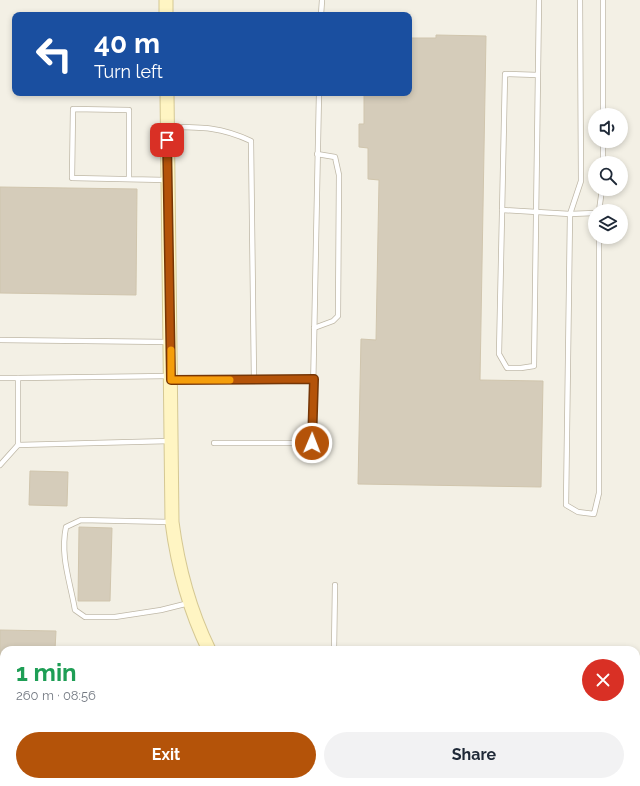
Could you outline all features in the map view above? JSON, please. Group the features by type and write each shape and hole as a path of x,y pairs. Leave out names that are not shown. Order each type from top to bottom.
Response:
{"street":[{"path":"166,0 166,12"},
{"path":"167,96 172,522 176,551 189,603 207,646"}],"lane":[{"path":"321,12 322,0"},
{"path":"538,75 505,74 500,354 507,368 534,366 536,211 538,75 539,0"},
{"path":"580,0 581,181 570,214 566,505 578,512 594,514 599,493 599,244"},
{"path":"603,0 603,108"},
{"path":"214,443 312,443 319,96"},
{"path":"129,178 129,110 73,109 72,178 168,180"},
{"path":"167,127 216,128 233,133 251,141 254,380"},
{"path":"314,328 333,321 338,316 339,175 335,157 317,154"},
{"path":"502,210 570,214 588,213"},
{"path":"0,340 171,342"},
{"path":"0,378 314,379"},
{"path":"0,466 18,446 18,378"},
{"path":"18,446 172,441"},
{"path":"172,522 81,520 66,527 62,543 63,555 75,610 85,617 115,617 161,610 189,603"},
{"path":"334,585 334,646"}],"building":[{"path":"436,35 486,36 480,380 543,381 541,487 358,484 361,339 376,340 379,180 368,179 368,148 359,147 359,124 364,124 364,96 412,96 412,38 436,38"},
{"path":"0,187 137,189 136,295 0,293"},
{"path":"30,471 68,472 67,506 29,505"},
{"path":"79,527 112,528 110,601 78,601"},
{"path":"0,630 56,631 55,646 0,646"}],"slow traffic":[{"path":"171,350 171,380 230,380"}],"route":[{"path":"167,140 171,380 314,379 312,443"}]}
